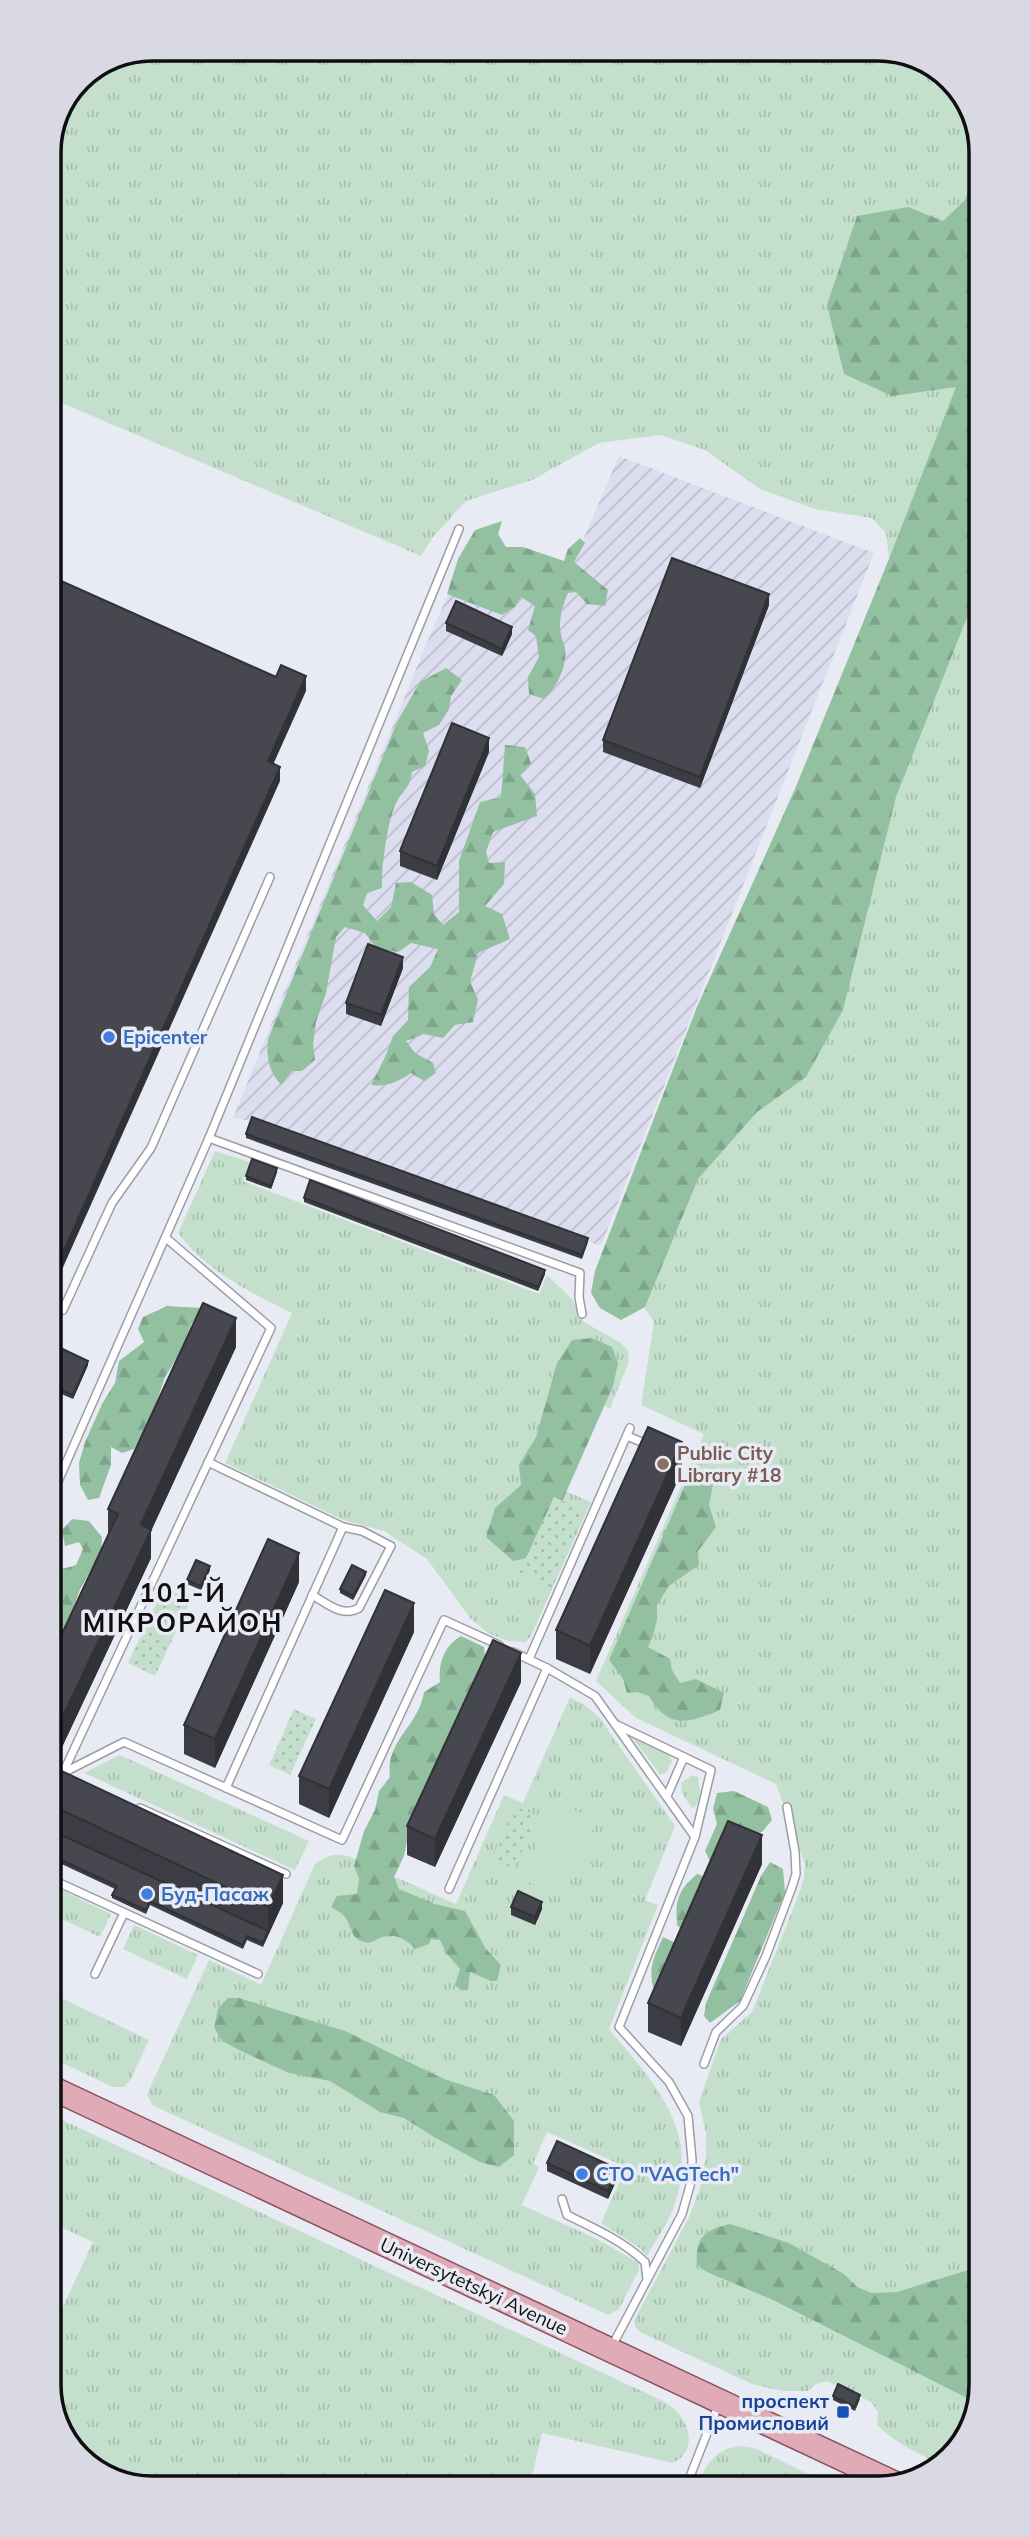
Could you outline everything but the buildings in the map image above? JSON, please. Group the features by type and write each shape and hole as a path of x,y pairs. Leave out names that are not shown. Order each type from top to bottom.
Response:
{"main road":[{"name":"Universytetskyi Avenue","path":"61,2092 879,2476"}],"lane":[{"path":"61,1475 209,1138 459,529"},
{"path":"61,1309 63,1310 112,1203 151,1148 270,877"},
{"path":"209,1138 580,1273 579,1297 582,1314"},
{"path":"63,1773 271,1328 166,1238"},
{"path":"529,1659 628,1432 662,1451"},
{"path":"208,1462 343,1527 362,1531 391,1546 359,1608 351,1613 342,1612 312,1595"},
{"path":"226,1788 343,1527"},
{"path":"63,1773 124,1742 342,1840 443,1620 529,1659 595,1696 695,1837"},
{"path":"449,1889 547,1668"},
{"path":"610,2350 682,2214 691,2182 688,2116 669,2082 619,2027 695,1837 711,1770 617,1724"},
{"path":"667,1796 684,1757"},
{"path":"63,1773 75,1779"},
{"path":"137,1807 286,1874"},
{"path":"704,2064 716,2032 743,2006 766,1955 796,1874 787,1807"},
{"path":"61,1884 258,1974"},
{"path":"95,1974 124,1913"},
{"path":"562,2199 567,2215 598,2230 645,2262 647,2280"},
{"path":"690,2476 720,2401"}],"shaded area":[{"path":"619,456 874,553 601,1246 252,1121 233,1118 468,548 564,584"}],"green space":[{"path":"152,61 884,61 901,64 923,73 946,92 964,123 969,152 969,2385 966,2408 959,2425 942,2449 930,2459 906,2447 877,2425 878,2412 871,2402 827,2381 816,2384 808,2391 782,2391 752,2384 640,2332 635,2326 635,2319 689,2217 700,2188 706,2157 706,2134 699,2102 721,2039 752,2012 797,1899 804,1878 805,1864 776,1784 636,1718 596,1681 704,1434 641,1405 654,1322 604,1247 697,1007 795,789 889,559 886,533 872,518 815,509 760,489 705,450 660,435 599,443 532,480 466,501 433,537 421,556 61,403 61,146 71,112 92,84 123,66"},
{"path":"969,189 969,612 896,797 843,1010 806,1077 757,1112 698,1179 645,1307 621,1320 600,1308 591,1293 595,1271 697,1007 795,789 956,387 892,396 844,374 827,305 857,216 908,207 943,221 965,200"},
{"path":"502,521 498,534 506,547 523,547 564,561 568,549 580,538 585,543 574,562 608,590 605,606 587,604 576,592 568,593 560,622 565,662 557,683 544,699 529,694 528,677 539,657 536,636 528,630 535,606 521,597 515,607 502,615 447,594 458,559 475,530"},
{"path":"446,668 462,680 451,696 449,709 439,725 423,733 429,751 425,766 412,772 408,785 397,801 386,843 382,888 367,893 363,905 377,921 391,907 396,883 411,882 432,895 434,914 443,925 459,912 459,861 480,802 501,797 505,745 525,747 531,763 520,775 535,794 537,816 493,832 486,852 489,863 505,862 504,884 485,906 502,914 510,939 478,953 470,982 478,999 473,1022 455,1025 443,1038 424,1034 406,1041 415,1053 433,1063 436,1073 424,1081 411,1073 392,1083 371,1085 393,1036 408,1020 409,987 430,967 438,949 411,943 398,952 377,949 365,933 345,927 336,937 326,993 316,1022 313,1043 315,1060 302,1071 292,1071 281,1085 269,1064 268,1039 397,722 420,682"},
{"path":"215,1151 250,1162 243,1181 539,1294 547,1275 572,1299 584,1322 621,1343 628,1351 629,1361 610,1409 601,1404 563,1490 591,1502 526,1642 507,1641 488,1633 470,1618 427,1559 384,1531 343,1520 225,1463 292,1313 245,1289 216,1270 178,1233"},
{"path":"167,1306 202,1308 205,1316 192,1323 180,1353 165,1377 152,1416 134,1449 122,1453 111,1447 111,1465 99,1498 88,1500 80,1485 79,1463 85,1442 115,1383 119,1361 144,1342 138,1329 143,1317"},
{"path":"592,1338 612,1347 618,1363 613,1386 538,1556 513,1561 486,1537 495,1508 521,1485 519,1465 536,1437 557,1363 572,1340"},
{"path":"713,1468 725,1476 713,1484 709,1505 716,1527 698,1551 699,1565 669,1586 657,1605 657,1620 648,1647 670,1659 672,1670 680,1683 696,1679 724,1693 720,1710 680,1721 664,1714 649,1696 637,1692 627,1693 623,1679 609,1660 689,1476"},
{"path":"554,1497 584,1511 550,1587 519,1573"},
{"path":"72,1519 89,1521 102,1537 101,1551 80,1589 61,1637 61,1569 76,1565 83,1549 79,1542 65,1546 62,1530"},
{"path":"164,1587 191,1600 155,1676 128,1663"},
{"path":"461,1636 484,1647 486,1665 408,1837 404,1856 394,1877 399,1889 435,1904 465,1911 486,1949 501,1965 497,1981 470,1972 468,1990 461,1990 455,1985 460,1969 447,1954 440,1940 431,1939 429,1944 415,1949 395,1936 385,1936 369,1942 360,1941 354,1936 344,1916 331,1907 337,1896 357,1894 359,1879 354,1866 364,1831 375,1810 379,1791 390,1777 392,1753 421,1704 424,1692 440,1682 441,1662 446,1650"},
{"path":"570,1697 599,1717 675,1826 645,1900 658,1905 609,2029 658,2090 678,2133 682,2156 681,2181 673,2209 647,2256 641,2249 601,2223 626,2167 547,2132 533,2164 539,2167 522,2205 595,2238 639,2263 639,2270 619,2309 608,2315 152,2105 147,2094 209,1960 261,1985 315,1864 319,1861 335,1855 348,1856 456,1904 504,1795 523,1803"},
{"path":"294,1709 316,1719 290,1775 269,1765"},
{"path":"630,1735 669,1755 672,1761 666,1773 660,1774"},
{"path":"120,1755 309,1841 295,1870 84,1773"},
{"path":"692,1775 697,1777 700,1790 698,1802 692,1808 682,1793 681,1783"},
{"path":"734,1791 768,1807 772,1820 762,1832 726,1842 714,1869 705,1851 717,1824 713,1809 717,1793"},
{"path":"557,1802 597,1820 563,1897 522,1879"},
{"path":"515,1806 538,1816 514,1869 491,1859"},
{"path":"770,1862 783,1869 785,1892 740,2001 710,2023 704,2016 706,2003 761,1876"},
{"path":"697,1874 709,1878 684,1932 677,1925 677,1902 686,1885"},
{"path":"61,1890 111,1914 100,1937 61,1919"},
{"path":"134,1925 198,1955 187,1979 123,1949"},
{"path":"663,1937 678,1944 656,1996 652,1966"},
{"path":"61,1998 149,2040 131,2079 124,2087 113,2087 61,2062"},
{"path":"228,1998 239,1998 345,2031 444,2079 494,2095 514,2121 514,2155 499,2167 480,2162 404,2118 380,2112 330,2081 289,2073 222,2041 214,2027 218,2009"},
{"path":"61,2119 665,2402 685,2423 689,2441 687,2449 682,2457 673,2463 542,2433 532,2476 146,2476 123,2471 97,2457 80,2440 66,2414 62,2397 61,2311 93,2242 61,2227"},
{"path":"730,2224 789,2243 844,2274 857,2287 872,2293 897,2292 969,2270 968,2398 773,2300 707,2272 697,2265 698,2248 703,2237 714,2229"},
{"path":"731,2448 755,2448 812,2476 702,2476 713,2458"}],"place":[{"name":"Epicenter","path":"109,1037"},
{"name":"Public City Library #18","path":"663,1464"},
{"name":"Буд-Пасаж","path":"147,1894"},
{"name":"СТО \"VAGTech\"","path":"582,2174"},
{"name":"проспект Промисловий","path":"843,2412"}],"district":[{"name":"101-Й МІКРОРАЙОН","path":"183,1608"}]}
